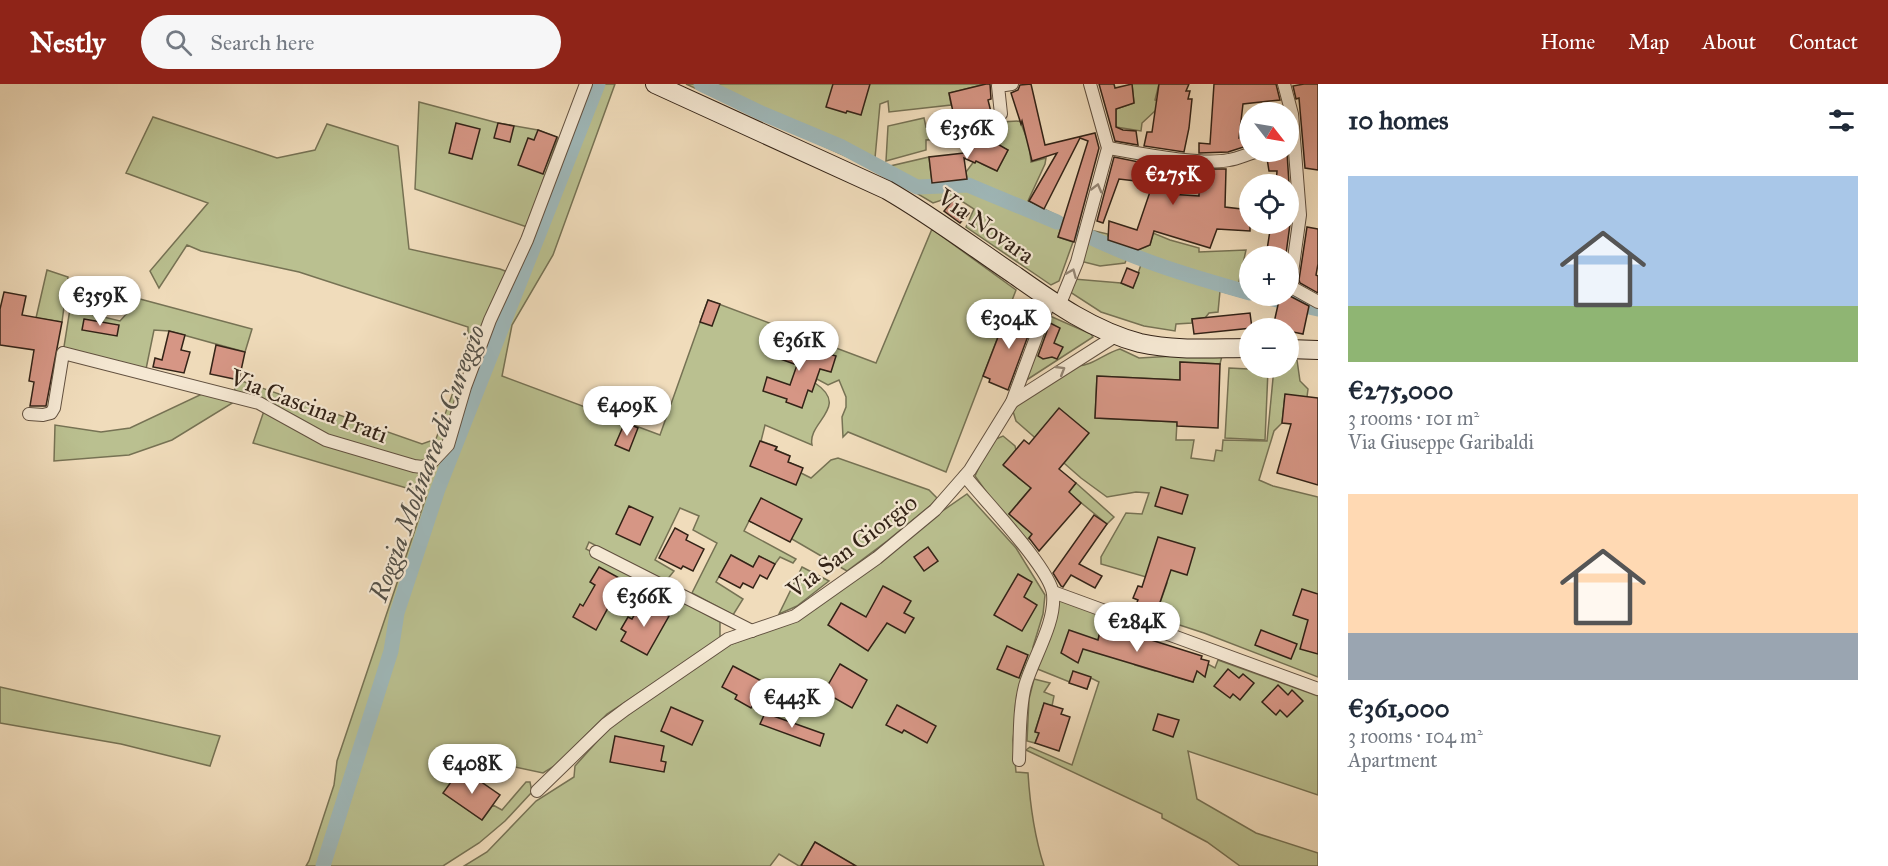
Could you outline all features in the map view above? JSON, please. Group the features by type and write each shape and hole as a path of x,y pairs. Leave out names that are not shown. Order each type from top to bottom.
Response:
{"main road":[{"name":"Via Novara","path":"655,84 887,190 914,206 1054,303 1117,335 1140,343 1175,349 1239,348"},
{"path":"1299,349 1318,350"}],"street":[{"name":"Via Cascina Prati","path":"29,414 43,415 51,413 54,408 63,353 259,403 326,440 414,466 422,467 430,464 448,445 465,387 490,320 527,240 585,84"},
{"path":"983,123 995,120 1001,114 998,86 1012,84"},
{"path":"1012,402 1054,303 1077,262 1107,148 1090,84"},
{"path":"1284,84 1289,102"},
{"path":"1107,148 1190,160 1218,161 1239,157"},
{"path":"1294,162 1300,214 1291,280 1293,288 1318,302"},
{"path":"1012,402 1117,335"},
{"name":"Via San Giorgio","path":"537,791 606,724 728,639 795,616 877,558 935,510 965,476 1012,402"},
{"path":"965,476 1023,544 1042,571 1053,592 1050,617 1025,687 1019,760"},
{"path":"596,552 752,631"},
{"path":"1053,592 1318,689"}],"green space":[{"path":"590,84 615,84 553,255 512,325 502,376 660,435 708,300 876,363 932,229 1016,290 946,472 848,432 843,437 842,417 846,407 846,397 839,380 828,385 817,379 815,383 825,392 829,400 829,407 815,429 812,445 765,425 761,441 777,447 776,450 790,456 788,462 802,468 801,473 811,478 831,460 838,458 929,490 937,498 887,541 847,571 792,539 749,521 744,531 796,559 793,563 780,557 775,564 759,556 753,567 731,555 716,582 743,599 733,615 692,593 717,543 693,530 699,516 680,508 655,560 674,571 666,581 589,542 586,549 720,622 720,639 607,714 556,765 543,773 496,763 488,757 485,746 472,767 464,765 444,793 482,820 493,805 502,810 526,782 530,782 532,792 505,821 479,843 443,866 306,866 334,785 337,761 427,494 253,443 266,405 234,391 239,380 422,444 436,439 455,387 468,366 468,327 299,272 201,251 187,245 159,288 150,271 208,203 126,173 153,117 277,158 315,150 327,124 398,146 409,249 500,269 518,276"},
{"path":"686,84 986,84 949,93 951,105 889,112 888,101 880,104 874,169"},
{"path":"1132,84 1159,84 1155,100 1162,102 1162,110 1155,111 1142,123 1141,131 1116,127 1116,109 1134,103"},
{"path":"419,102 498,123 538,130 558,138 527,227 415,189"},
{"path":"924,118 926,127 944,131 945,139 926,140 926,150 886,161 888,126"},
{"path":"1020,121 1029,144 1031,162 1046,158 1028,201 1064,219 1058,237 1073,242 1059,281 1051,285 966,227 974,209 954,196 933,203 884,174 886,167 929,157 932,182 967,179 966,172 978,156 982,164 997,171 1008,150 996,144 1004,129 1001,122"},
{"path":"1090,230 1108,234 1108,240 1138,250 1150,245 1153,233 1199,248 1199,252 1239,250 1239,296 1220,291 1218,312 1209,313 1205,318 1192,319 1192,323 1176,324 1175,331 1144,326 1101,312 1070,292 1074,279 1121,283 1133,288 1144,256 1128,255 1125,263 1100,266 1080,261"},
{"path":"47,270 68,277 62,322 36,318"},
{"path":"140,299 252,329 245,352 169,331 154,330 145,374 63,353 70,309 120,321"},
{"path":"1050,316 1091,334 1093,337 1025,381"},
{"path":"1120,349 1139,358 1222,356 1220,364 1180,362 1180,380 1097,376 1095,418 1177,422 1176,440 1194,440 1191,458 1214,461 1216,450 1222,451 1223,440 1267,441 1273,378 1299,378 1299,374 1300,381 1308,389 1307,397 1285,395 1282,423 1274,431 1259,480 1273,486 1318,497 1318,677 1204,633 1155,617 1167,583 1101,564 1101,557 1126,513 1142,514 1149,493 1136,492 1107,497 1081,478 1016,421 1012,408 1077,366 1088,364"},
{"path":"1229,368 1239,369 1239,378 1268,378 1265,440 1225,438"},
{"path":"204,393 234,402 172,440 129,455 54,461 55,425 101,432 130,428"},
{"path":"1003,436 1015,446 1016,450 1004,466 1031,488 1009,514 1026,529 1039,514 1045,520 1027,540 975,476 991,441"},
{"path":"1076,483 1114,517 1107,524 1068,492"},
{"path":"967,494 1016,548 1045,595 1043,614 1032,656 1019,692 1013,740 1016,772 1028,773 1033,820 1044,866 856,866 815,842 799,866 779,854 770,866 464,866 487,852 536,801 574,777 575,766 610,727 729,645 795,621"},
{"path":"802,567 829,581 797,606 779,614"},
{"path":"1059,599 1105,615 1098,640 1139,650 1135,665 1155,671 1159,658 1173,676 1193,682 1197,669 1208,664 1215,668 1218,660 1318,696 1318,795 1188,751 1197,799 1256,833 1318,853 1318,866 1240,866 1207,842 1162,818 1162,814 1026,750 1030,747 1072,765 1099,682 1091,678 1087,689 1035,668"},
{"path":"1034,679 1050,683 1044,692 1054,696 1052,706 1044,704 1035,731 1039,733 1035,743 1027,741 1029,699"},
{"path":"0,687 220,736 210,766 121,744 0,723"}],"building":[{"path":"833,84 870,84 861,115 826,107"},
{"path":"990,84 991,99 988,100 991,112 980,115 975,122 956,126 949,93"},
{"path":"1031,84 1045,145 1095,133 1099,148 1074,242 1058,237 1088,141 1080,138 1044,209 1029,201 1057,153 1032,161 1022,121 1021,124 1011,93 1018,90 1020,85"},
{"path":"1099,84 1114,84 1115,88 1132,84 1134,103 1116,109 1116,127 1136,131 1138,145 1115,141"},
{"path":"1159,84 1189,84 1186,91 1190,91 1188,99 1192,99 1184,152 1144,146 1147,132 1152,132"},
{"path":"1214,84 1276,84 1280,100 1239,102 1239,148 1228,152 1199,153 1199,143 1210,144"},
{"path":"1318,84 1318,170 1305,168 1299,98 1296,99 1293,86"},
{"path":"456,123 480,129 472,159 449,153"},
{"path":"498,123 514,126 510,142 494,138"},
{"path":"538,130 557,137 543,174 518,165 528,138 534,140"},
{"path":"975,131 1008,150 997,171 964,158 967,179 932,183 929,157 964,153"},
{"path":"1114,157 1139,162 1139,165 1140,162 1180,168 1169,194 1199,196 1199,169 1226,169 1225,207 1239,209 1239,230 1217,229 1210,248 1154,231 1150,245 1138,250 1108,240 1109,221 1137,230 1153,183 1119,179 1103,223 1097,221"},
{"path":"1268,162 1288,162 1288,174 1269,171"},
{"path":"953,200 969,213 960,223 944,211"},
{"path":"1307,227 1318,229 1316,275 1318,276 1318,293 1300,283"},
{"path":"1269,234 1289,234 1287,246 1268,246"},
{"path":"1127,268 1139,273 1133,288 1121,283"},
{"path":"4,292 26,296 22,315 62,322 46,406 30,406 34,382 29,381 34,350 0,345 0,309"},
{"path":"708,300 720,304 712,326 700,322"},
{"path":"1299,301 1309,306 1303,334 1299,333 1299,318 1275,318 1278,306 1299,306"},
{"path":"1017,310 1035,317 1008,390 989,382 990,379 983,376 1005,319 1012,322"},
{"path":"1250,313 1251,318 1239,318 1239,329 1194,334 1192,319"},
{"path":"84,319 119,325 117,336 82,330"},
{"path":"1050,323 1060,328 1054,343 1063,347 1057,359 1052,357 1043,359 1038,356"},
{"path":"169,331 185,335 181,350 190,352 184,373 153,367 155,358 162,360"},
{"path":"781,340 836,356 831,372 820,369 812,392 808,390 802,408 786,402 787,399 763,391 767,377 790,385 797,365 775,357"},
{"path":"216,345 245,352 239,380 210,374"},
{"path":"1180,362 1220,364 1218,428 1177,426 1177,422 1095,418 1097,376 1180,380"},
{"path":"1285,394 1318,398 1318,485 1277,473 1291,424 1282,423"},
{"path":"1059,408 1089,433 1059,469 1076,483 1069,492 1081,503 1039,551 1029,538 1032,534 1009,514 1031,488 1003,465 1024,440 1029,444"},
{"path":"625,422 638,428 629,451 615,445"},
{"path":"760,441 777,447 775,450 790,456 788,462 803,468 796,485 750,466"},
{"path":"1161,487 1188,495 1182,514 1155,506"},
{"path":"761,498 802,519 790,542 749,521"},
{"path":"629,506 653,517 640,545 616,534"},
{"path":"1094,515 1107,524 1079,564 1102,576 1095,588 1071,575 1063,587 1053,573"},
{"path":"675,528 688,535 686,540 704,549 693,571 683,566 681,569 659,558"},
{"path":"1158,537 1195,548 1187,575 1171,570 1155,617 1134,609 1138,600 1133,598 1138,586 1142,587"},
{"path":"928,547 938,561 924,571 914,557"},
{"path":"731,555 753,567 759,556 775,564 767,579 760,575 753,588 743,583 740,588 719,577"},
{"path":"599,567 623,580 596,630 573,617 580,604 583,606 595,585 590,582"},
{"path":"1018,574 1032,582 1024,597 1037,605 1022,631 994,615"},
{"path":"883,586 911,601 904,613 914,618 905,633 887,623 868,651 828,625 841,603 866,617"},
{"path":"1302,589 1318,594 1318,654 1300,649 1308,620 1293,615"},
{"path":"642,602 669,616 647,655 621,641 626,632 621,629 628,617 632,619"},
{"path":"1101,627 1109,630 1110,627 1202,656 1201,659 1209,661 1205,677 1197,671 1193,682 1083,649 1078,663 1061,653 1069,630 1098,640"},
{"path":"1261,630 1297,644 1291,659 1255,645"},
{"path":"1007,646 1028,655 1019,678 997,669"},
{"path":"840,664 867,680 852,708 824,692"},
{"path":"733,666 765,683 751,708 735,699 737,695 722,687"},
{"path":"1228,669 1239,678 1243,674 1254,683 1240,700 1233,694 1230,698 1214,686"},
{"path":"1073,671 1091,677 1087,689 1069,683"},
{"path":"1278,685 1288,695 1292,690 1303,701 1287,717 1280,710 1276,715 1262,702"},
{"path":"1044,703 1063,709 1061,714 1070,717 1059,751 1035,743 1039,733 1035,732"},
{"path":"897,705 936,726 927,743 904,730 902,733 886,725"},
{"path":"671,707 703,721 692,745 661,731"},
{"path":"765,713 824,734 820,746 760,724"},
{"path":"1158,714 1179,720 1173,737 1153,730"},
{"path":"615,736 664,746 661,761 666,762 664,772 610,762"},
{"path":"459,771 471,780 474,777 500,795 482,820 443,793"},
{"path":"815,842 856,866 801,866"}],"waterway":[{"name":"Roggia Molinara di Cureggio","path":"323,866 391,651 397,613 438,489 598,84"},
{"name":"Roggia Molinara di Cureggio","path":"701,84 759,112 842,147 917,187 968,185 1057,222"},
{"name":"Roggia Molinara di Cureggio","path":"1082,233 1143,260 1239,290"},
{"name":"Roggia Molinara di Cureggio","path":"1299,305 1318,309"}]}
